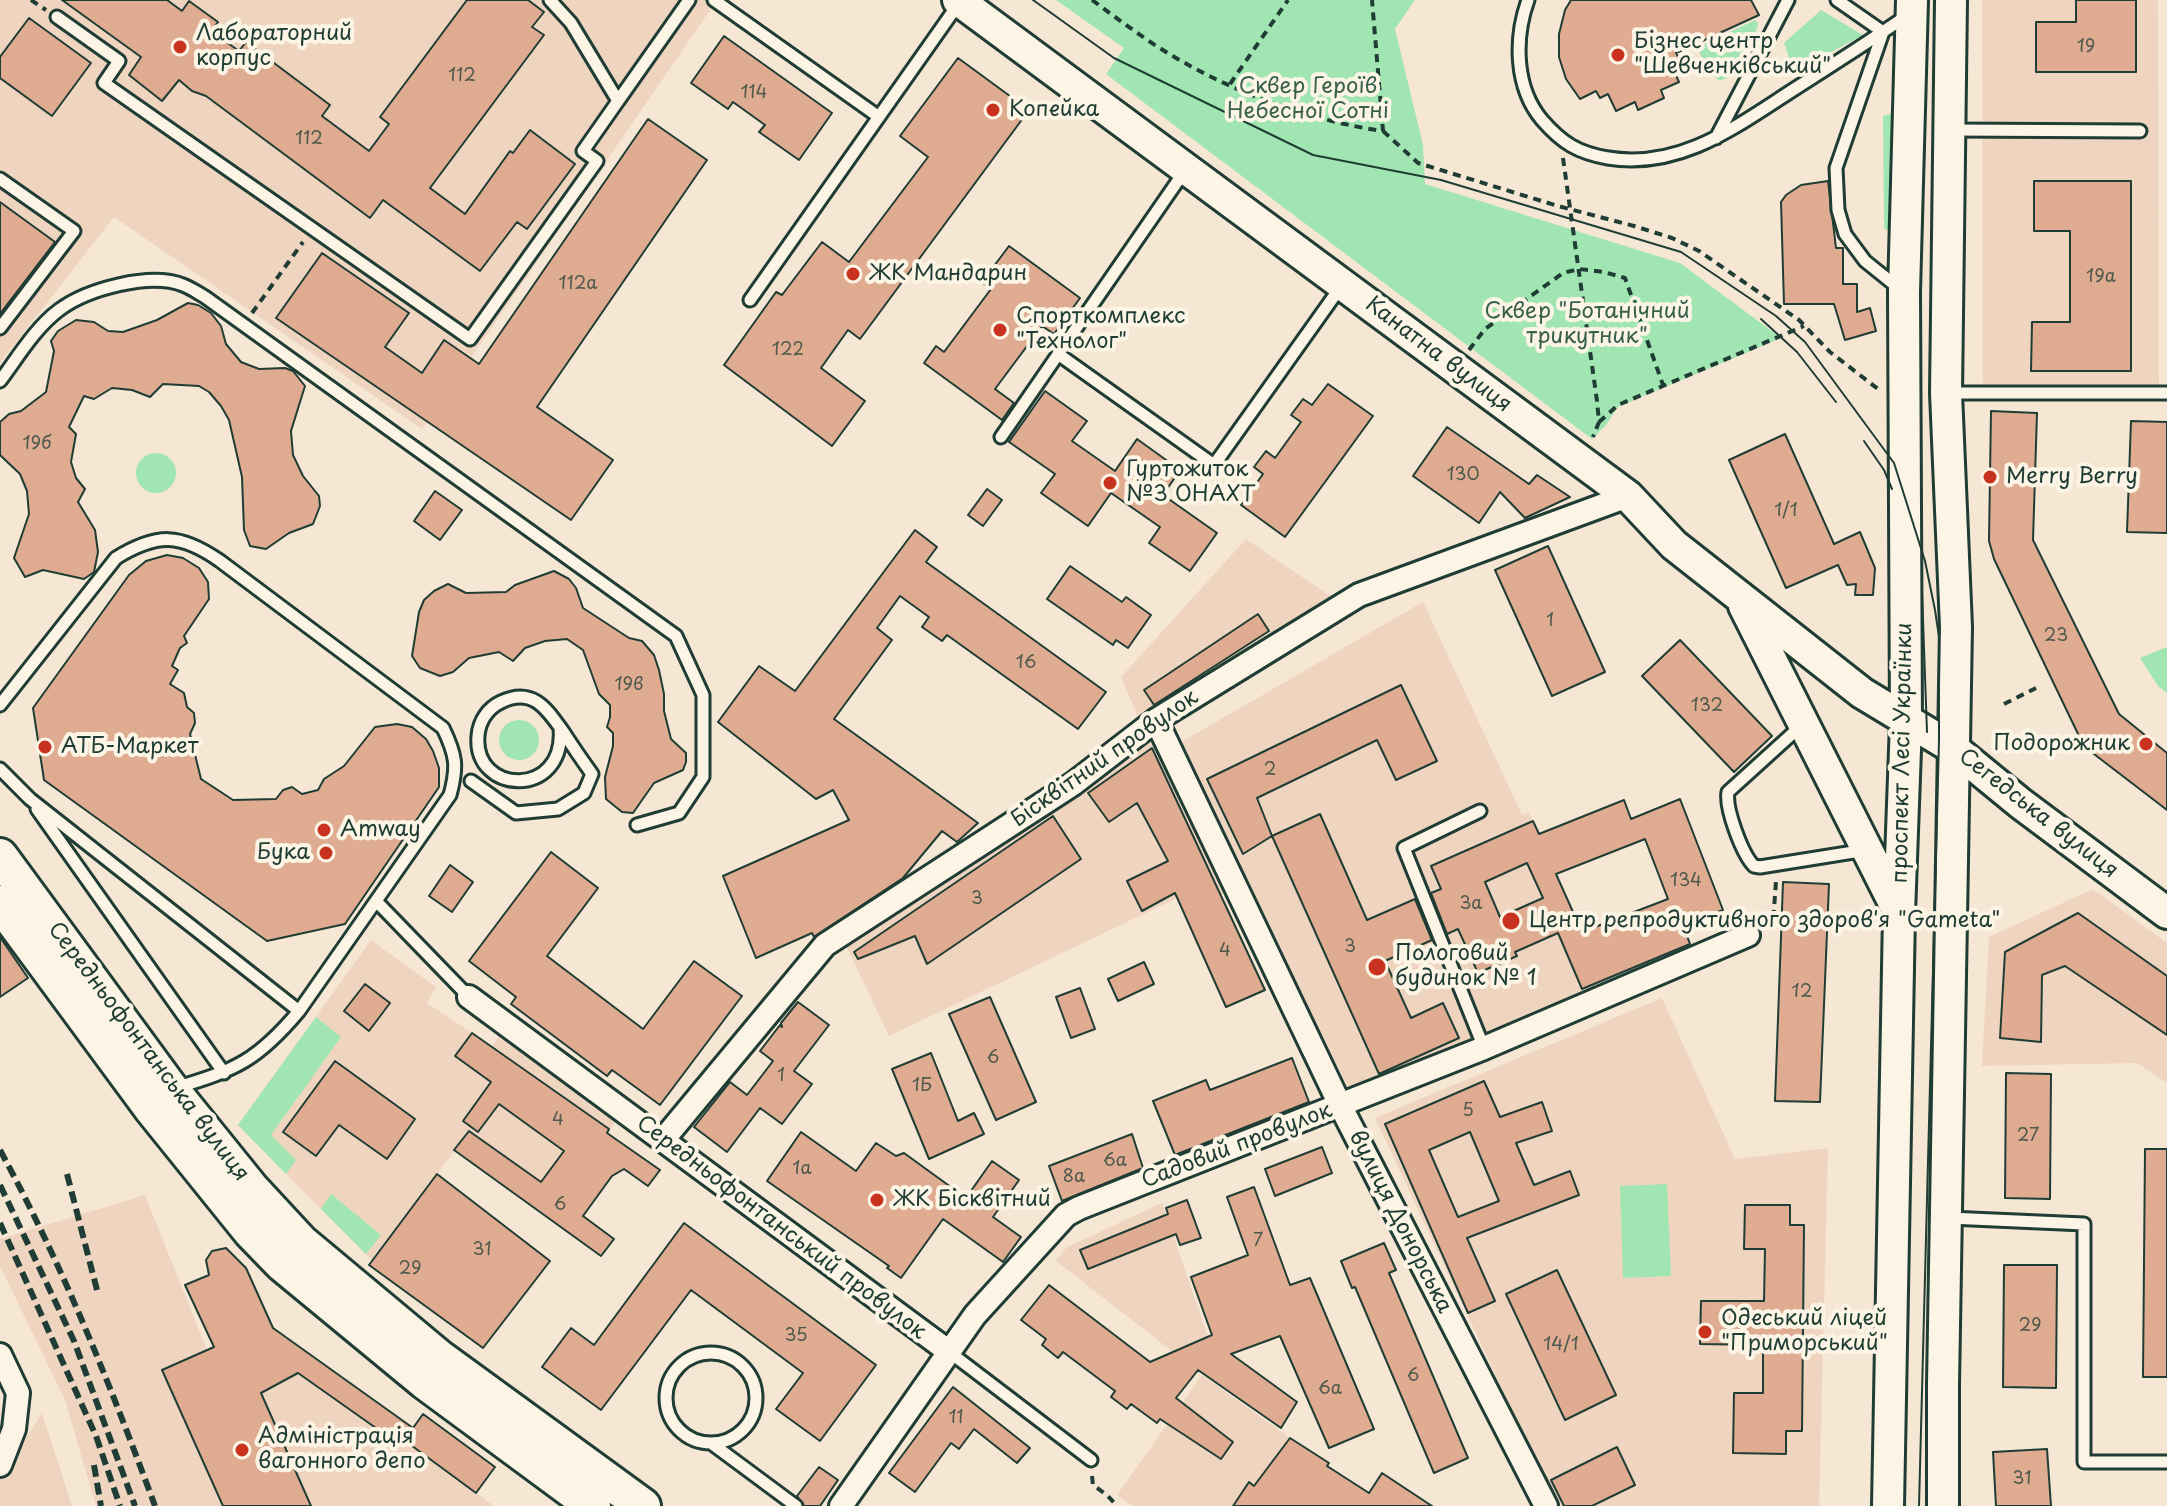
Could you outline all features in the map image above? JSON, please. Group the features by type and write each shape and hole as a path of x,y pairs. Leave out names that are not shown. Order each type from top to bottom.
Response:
{"main road":[{"path":"1943,1506 1956,627 1946,393 1951,0"},
{"name":"Канатна вулиця","path":"959,1 1628,496 1674,545 1862,693 1906,722"},
{"name":"проспект Лесі Українки","path":"1888,1506 1899,914 1906,722 1904,292 1912,6"},
{"path":"1740,597 1899,914"},
{"name":"Сегедська вулиця","path":"1906,722 1953,748 2020,803 2167,913"},
{"name":"Середньофонтанська вулиця","path":"0,856 171,1089 251,1188 301,1242 440,1358 643,1506"},
{"name":"Середньофонтанська вулиця","path":"0,903 151,1108 251,1232 282,1264 425,1382 593,1506"}],"street":[{"name":"Бісквітний провулок","path":"663,1140 825,945 1073,784 1156,720 1359,595 1628,496"},
{"name":"вулиця Донорська","path":"1156,720 1340,1105 1546,1506"},
{"name":"Садовий провулок","path":"841,1506 975,1315 1066,1215 1484,1048 1748,935"},
{"name":"Середньофонтанський провулок","path":"469,997 948,1351"},
{"path":"0,1355 18,1393 14,1429 0,1465"}],"lane":[{"path":"550,0 571,23 618,101"},
{"path":"52,14 119,61 104,83 470,339 597,161 583,151 689,0"},
{"path":"714,0 879,117"},
{"path":"1528,0 1518,39 1521,72 1530,105 1561,142 1598,157 1630,162 1666,158 1715,139 1883,32 1912,6"},
{"path":"1715,139 1788,0"},
{"path":"1837,0 1883,32"},
{"path":"750,300 959,1"},
{"path":"1883,32 1836,168 1838,210 1845,234 1865,261 1904,292"},
{"path":"1950,130 2140,131"},
{"path":"1001,437 1186,169"},
{"path":"0,179 74,231 0,328"},
{"path":"0,381 37,331 61,308 98,291 133,281 181,284 205,297 676,636 703,695 703,777 679,813 637,825"},
{"path":"1058,354 1214,465 1342,284"},
{"path":"1946,393 2167,393"},
{"path":"0,705 116,558 141,543 162,539 183,540 220,561 443,728 453,750 456,773 450,795 377,902 281,1033 254,1057 224,1073 171,1089"},
{"path":"471,781 516,813 558,809 584,793 592,774 554,715 544,705 531,699 503,701 491,709 478,732 482,758 490,769 513,781 540,777 550,768 558,756 560,728"},
{"path":"1803,723 1732,787 1727,798 1749,861 1760,867 1867,850"},
{"path":"0,769 30,799 299,1011"},
{"path":"453,783 501,777"},
{"path":"30,799 224,1073"},
{"path":"1480,811 1404,848 1484,1048"},
{"path":"377,902 469,997"},
{"path":"1945,1218 2084,1224 2084,1462 2167,1462"},
{"name":"Середньофонтанський провулок","path":"948,1351 1091,1460"},
{"path":"711,1443 738,1434 748,1424 756,1397 754,1383 737,1361 723,1354 708,1353 680,1365 671,1378 666,1393 674,1423 697,1441 711,1443 796,1506"}],"path":[{"path":"31,0 52,14"},
{"path":"1092,0 1158,47 1230,84 1328,120 1383,131 1418,163 1634,226 1685,244 1750,284 1904,410"},
{"path":"1230,84 1288,0"},
{"path":"1372,0 1383,131"},
{"path":"1561,142 1599,422"},
{"path":"244,325 312,229"},
{"path":"1455,368 1485,329 1563,273 1579,269 1625,278 1663,385"},
{"path":"1577,459 1592,439 1599,422 1618,405 1804,326"},
{"path":"2004,704 2036,688"},
{"path":"1748,935 1773,923 1778,864"},
{"path":"1091,1460 1093,1485 1117,1506"}],"shaded area":[{"path":"0,0 717,0 422,429 114,217 0,363"},
{"path":"1982,0 2158,0 2159,386 1983,387"},
{"path":"1246,539 1330,596 1140,722 1121,677"},
{"path":"1423,602 1522,815 1529,813 1610,996 1356,1102 1178,744"},
{"path":"1155,723 1233,889 1184,913 1177,898 889,1036 842,937"},
{"path":"2093,889 2167,943 2167,1083 2137,1063 1982,1066 1989,937"},
{"path":"371,940 436,987 427,1003 472,1033 456,1056 492,1047 506,1025 622,1113 547,1217 455,1150 372,1261 238,1125"},
{"path":"1662,998 1735,1159 1828,1148 1819,1506 1557,1506 1375,1118"},
{"path":"145,1195 207,1350 261,1393 299,1373 399,1445 404,1440 494,1506 96,1506 65,1400 0,1266 0,1239"},
{"path":"1162,1203 1208,1337 1173,1352 1056,1261 1067,1247"},
{"path":"1202,1375 1300,1445 1257,1506 1132,1506 1117,1495"},
{"path":"42,1413 72,1506 0,1506 0,1480"}],"green space":[{"path":"1056,0 1415,0 1395,29 1423,145 1425,184 1680,263 1781,338 1618,407 1592,439 1106,74 1124,48"},
{"path":"1821,10 1863,35 1794,72 1784,43"},
{"path":"1755,20 1757,29 1730,76 1720,81 1710,73 1699,52 1700,46"},
{"path":"1893,113 1898,116 1894,231 1889,231 1884,228 1883,116"},
{"path":"156,453 170,459 176,473 170,487 156,493 142,487 136,473 142,459"},
{"path":"2167,647 2167,693 2158,686 2140,658"},
{"path":"519,720 533,726 539,740 533,754 519,760 505,754 499,740 505,726"},
{"path":"316,1017 341,1037 271,1135 296,1160 286,1174 238,1125"},
{"path":"1667,1184 1671,1276 1623,1278 1620,1186"},
{"path":"331,1194 381,1235 366,1254 321,1209"}],"building":[{"path":"62,0 167,0 182,11 189,1 218,22 211,31 239,51 246,42 330,105 322,116 369,151 389,124 380,117 467,0 528,0 544,12 532,27 544,35 430,188 465,214 510,151 513,153 530,130 575,164 527,229 517,222 480,271 383,200 370,218 206,96 192,91 179,80 162,101 129,75 141,57"},
{"name":"Бізнес центр \"Шевченківський\"","path":"1571,0 1751,0 1759,15 1676,53 1679,58 1670,62 1679,82 1661,90 1664,98 1638,110 1635,102 1616,111 1608,94 1600,98 1596,91 1580,99 1566,79 1559,57 1559,34"},
{"path":"2076,0 2136,0 2136,72 2036,72 2036,22 2076,22"},
{"path":"29,18 91,63 52,116 0,78 0,57"},
{"path":"724,36 832,113 799,160 759,132 765,125 733,102 728,109 691,83"},
{"path":"958,58 1029,110 860,339 848,330 821,368 865,401 832,446 724,365 776,292 782,295 822,242 849,262 928,157 900,136"},
{"path":"648,119 707,160 537,407 613,460 571,520 276,318 322,253 409,313 385,347 422,373 444,340 479,364"},
{"path":"1828,181 1836,248 1843,248 1843,284 1857,284 1857,312 1870,308 1876,331 1845,340 1834,304 1784,304 1781,202 1801,185"},
{"path":"2034,181 2131,181 2131,371 2031,371 2032,322 2070,322 2070,231 2034,231"},
{"path":"0,202 55,242 0,314"},
{"name":"Спорткомплекс \"Технолог\"","path":"1009,246 1080,298 1054,334 1042,326 995,389 1014,403 1002,420 924,363 936,346 944,352 991,289 982,282"},
{"path":"188,303 211,313 221,326 226,344 241,362 259,369 285,368 293,371 305,386 291,431 293,455 303,476 319,496 320,506 313,524 289,533 266,549 250,546 244,530 242,477 229,420 209,392 199,386 163,384 150,397 132,390 112,388 94,399 84,396 69,427 76,434 71,462 76,478 85,489 78,502 95,530 98,552 94,572 84,579 43,570 25,577 14,558 29,514 27,491 20,474 0,455 0,422 46,392 54,351 51,341 58,331 76,320 94,322 108,331 123,332 157,320"},
{"path":"1328,384 1373,416 1285,537 1241,505 1263,474 1254,467 1266,451 1275,458 1301,422 1291,415 1303,399 1312,405"},
{"name":"Гуртожиток №3 ОНАХТ","path":"1045,391 1087,421 1072,441 1115,471 1137,439 1180,470 1163,495 1217,533 1190,571 1149,543 1160,527 1111,493 1088,526 1041,493 1055,474 1009,442"},
{"path":"1991,411 2037,413 2033,540 2119,714 2167,753 2167,810 2090,751 2079,736 1994,559 1989,541"},
{"path":"2131,421 2167,422 2167,533 2127,532"},
{"path":"1447,427 1529,484 1537,475 1570,497 1525,518 1500,492 1479,523 1413,476"},
{"path":"1785,434 1834,544 1860,532 1875,568 1873,595 1855,595 1856,584 1847,585 1838,565 1786,588 1729,460"},
{"path":"987,489 1002,500 983,526 968,515"},
{"path":"435,491 462,510 440,540 414,521"},
{"path":"915,530 937,547 926,562 1106,692 1078,729 947,635 942,641 922,627 929,617 900,596 877,628 892,640 834,719 978,823 957,842 942,831 903,878 814,937 812,933 756,958 723,876 849,820 833,790 816,799 718,722 759,666 795,691"},
{"path":"1548,546 1605,672 1552,696 1495,570"},
{"path":"167,555 183,558 199,568 208,582 209,599 184,636 187,643 180,648 172,666 178,670 170,684 184,693 187,707 194,713 195,723 190,734 201,779 233,800 276,799 283,790 292,787 302,794 318,790 324,779 344,766 375,727 397,724 412,727 426,739 433,751 439,768 439,787 345,924 267,941 44,780 33,708 129,575 146,561"},
{"path":"1070,566 1122,602 1126,597 1151,615 1128,648 1116,640 1113,645 1047,599"},
{"path":"554,571 569,579 583,608 629,638 642,641 654,655 659,670 671,739 686,753 686,762 683,770 654,783 633,813 622,812 606,799 605,777 613,746 613,733 607,727 610,705 599,694 583,650 567,639 545,641 525,648 513,661 499,652 469,658 453,672 440,676 420,668 412,656 419,612 424,600 434,591 448,584 466,593 506,592 515,585"},
{"path":"1258,614 1269,631 1154,705 1144,690"},
{"path":"1680,640 1772,736 1734,772 1642,676"},
{"path":"1401,685 1437,761 1396,780 1377,740 1257,798 1272,836 1243,854 1207,779"},
{"path":"1152,748 1265,990 1226,1007 1175,893 1142,911 1127,881 1168,861 1137,803 1109,822 1088,793"},
{"path":"1680,799 1723,910 1683,925 1690,944 1582,989 1558,933 1478,973 1458,929 1447,934 1431,893 1441,889 1431,866 1533,821 1539,834 1624,800 1631,819","holes":["1645,839 1668,899 1582,932 1556,874","1527,863 1543,898 1500,917 1485,882"]},
{"name":"Пологовий будинок № 1","path":"1320,814 1367,920 1415,899 1432,940 1385,961 1411,1018 1443,1003 1459,1038 1379,1074 1272,836"},
{"path":"1053,816 1081,859 927,964 915,936 858,959 854,952"},
{"path":"551,852 598,888 547,956 643,1029 694,961 742,996 660,1105 612,1070 607,1076 511,1004 516,997 469,961"},
{"path":"450,865 473,882 452,912 429,896"},
{"path":"1783,882 1829,884 1820,1102 1775,1101"},
{"path":"2078,913 2167,976 2167,1035 2065,966 2042,975 2041,1042 2000,1038 2005,952"},
{"path":"0,937 28,978 0,997"},
{"path":"1144,962 1154,984 1118,1001 1108,979"},
{"path":"365,984 390,1003 369,1031 344,1011"},
{"path":"1080,988 1095,1029 1071,1038 1056,997"},
{"path":"990,997 1036,1102 996,1120 949,1014"},
{"path":"798,1002 829,1025 794,1071 812,1084 782,1124 760,1108 727,1152 694,1127 730,1082 747,1095 773,1061 760,1051 780,1025 782,1027 781,1023"},
{"path":"472,1033 609,1129 607,1133 660,1170 648,1186 624,1169 612,1176 583,1216 614,1239 601,1256 454,1150 469,1131 541,1182 564,1151 499,1104 478,1132 463,1121 491,1082 455,1056"},
{"path":"931,1053 958,1121 974,1113 984,1134 929,1159 892,1069"},
{"path":"1292,1058 1309,1102 1175,1155 1153,1101 1206,1080 1210,1090"},
{"path":"335,1061 415,1119 387,1159 339,1125 316,1156 283,1132"},
{"path":"2006,1073 2051,1074 2050,1199 2005,1198"},
{"path":"1484,1081 1500,1117 1542,1102 1552,1131 1516,1143 1534,1185 1570,1171 1579,1195 1467,1238 1495,1301 1468,1313 1385,1124","holes":["1470,1132 1499,1201 1458,1217 1429,1150"]},
{"path":"801,1132 856,1171 876,1143 896,1156 904,1153 966,1198 992,1161 1019,1180 993,1217 1021,1237 1003,1262 943,1219 901,1278 887,1268 889,1266 767,1181"},
{"path":"1132,1134 1143,1168 1062,1201 1049,1166"},
{"path":"1322,1147 1332,1173 1275,1196 1265,1169"},
{"path":"2145,1149 2167,1149 2167,1377 2143,1377"},
{"path":"437,1174 550,1261 483,1348 369,1265"},
{"path":"1254,1187 1290,1285 1310,1278 1374,1429 1329,1448 1280,1336 1231,1354 1297,1402 1281,1428 1198,1370 1176,1398 1233,1442 1221,1459 1160,1419 1157,1423 1131,1404 1127,1409 1111,1397 1115,1391 1063,1352 1058,1358 1042,1345 1046,1339 1021,1320 1049,1285 1150,1362 1212,1335 1191,1277 1248,1255 1227,1197"},
{"path":"1187,1200 1201,1238 1180,1245 1176,1234 1088,1269 1080,1250 1168,1214 1166,1208"},
{"path":"1745,1205 1790,1205 1790,1225 1804,1225 1802,1431 1786,1431 1786,1454 1733,1453 1734,1393 1763,1393 1763,1345 1700,1344 1701,1301 1764,1301 1765,1249 1744,1249"},
{"path":"684,1223 876,1365 820,1441 776,1409 803,1373 691,1290 601,1410 542,1367 571,1328 594,1345"},
{"path":"1384,1243 1396,1270 1389,1273 1468,1458 1434,1473 1341,1261"},
{"path":"226,1248 246,1268 273,1328 413,1428 423,1414 495,1467 476,1493 404,1440 400,1445 298,1373 261,1393 311,1506 223,1506 162,1370 214,1347 185,1285 209,1275 206,1260 212,1251"},
{"path":"2004,1265 2057,1265 2056,1388 2003,1387"},
{"path":"1557,1270 1616,1395 1565,1420 1506,1294"},
{"path":"953,1387 1030,1448 1017,1463 974,1429 959,1449 951,1443 915,1492 889,1473"},
{"path":"1290,1438 1369,1493 1382,1473 1432,1506 1233,1506 1249,1482 1254,1486"},
{"path":"1617,1447 1635,1485 1592,1506 1564,1506 1551,1480"},
{"path":"2047,1449 2051,1506 1996,1506 1993,1452"},
{"path":"819,1467 838,1480 820,1506 804,1506 797,1496"}],"tram line":[{"path":"1033,0 1114,58 1313,155 1441,180 1681,252 1776,316 1805,342 1894,463 1925,561 1939,637 1919,1506"},
{"path":"1761,319 1797,352 1836,402"},
{"path":"1864,441 1884,470 1892,489"},
{"path":"1922,592 1927,732"}],"railway":[{"path":"0,1150 84,1325 155,1506"},
{"path":"67,1174 97,1290"},
{"path":"0,1185 74,1341 135,1506"},
{"path":"0,1223 96,1436 120,1506"},
{"path":"94,1465 101,1506"}],"place":[{"name":"Лабораторний корпус","path":"180,47"},
{"name":"Бізнес центр \"Шевченківський\"","path":"1618,55"},
{"name":"Копейка","path":"993,110"},
{"name":"ЖК Мандарин","path":"853,274"},
{"name":"Спорткомплекс \"Технолог\"","path":"1000,330"},
{"name":"Merry Berry","path":"1990,477"},
{"name":"Гуртожиток №3 ОНАХТ","path":"1110,483"},
{"name":"Подорожник","path":"2146,744"},
{"name":"АТБ-Маркет","path":"45,747"},
{"name":"Amway","path":"324,830"},
{"name":"Бука","path":"326,853"},
{"name":"Центр репродуктивного здоров'я \"Gameta\"","path":"1511,921"},
{"name":"Пологовий будинок № 1","path":"1377,967"},
{"name":"ЖК Бісквітний","path":"877,1200"},
{"name":"Одеський ліцей \"Приморський\"","path":"1705,1332"},
{"name":"Адміністрація вагонного депо","path":"242,1450"}],"park label":[{"name":"Сквер Героїв Небесної Сотні","path":"1308,100"},
{"name":"Сквер \"Ботанічний трикутник\"","path":"1587,324"}]}
